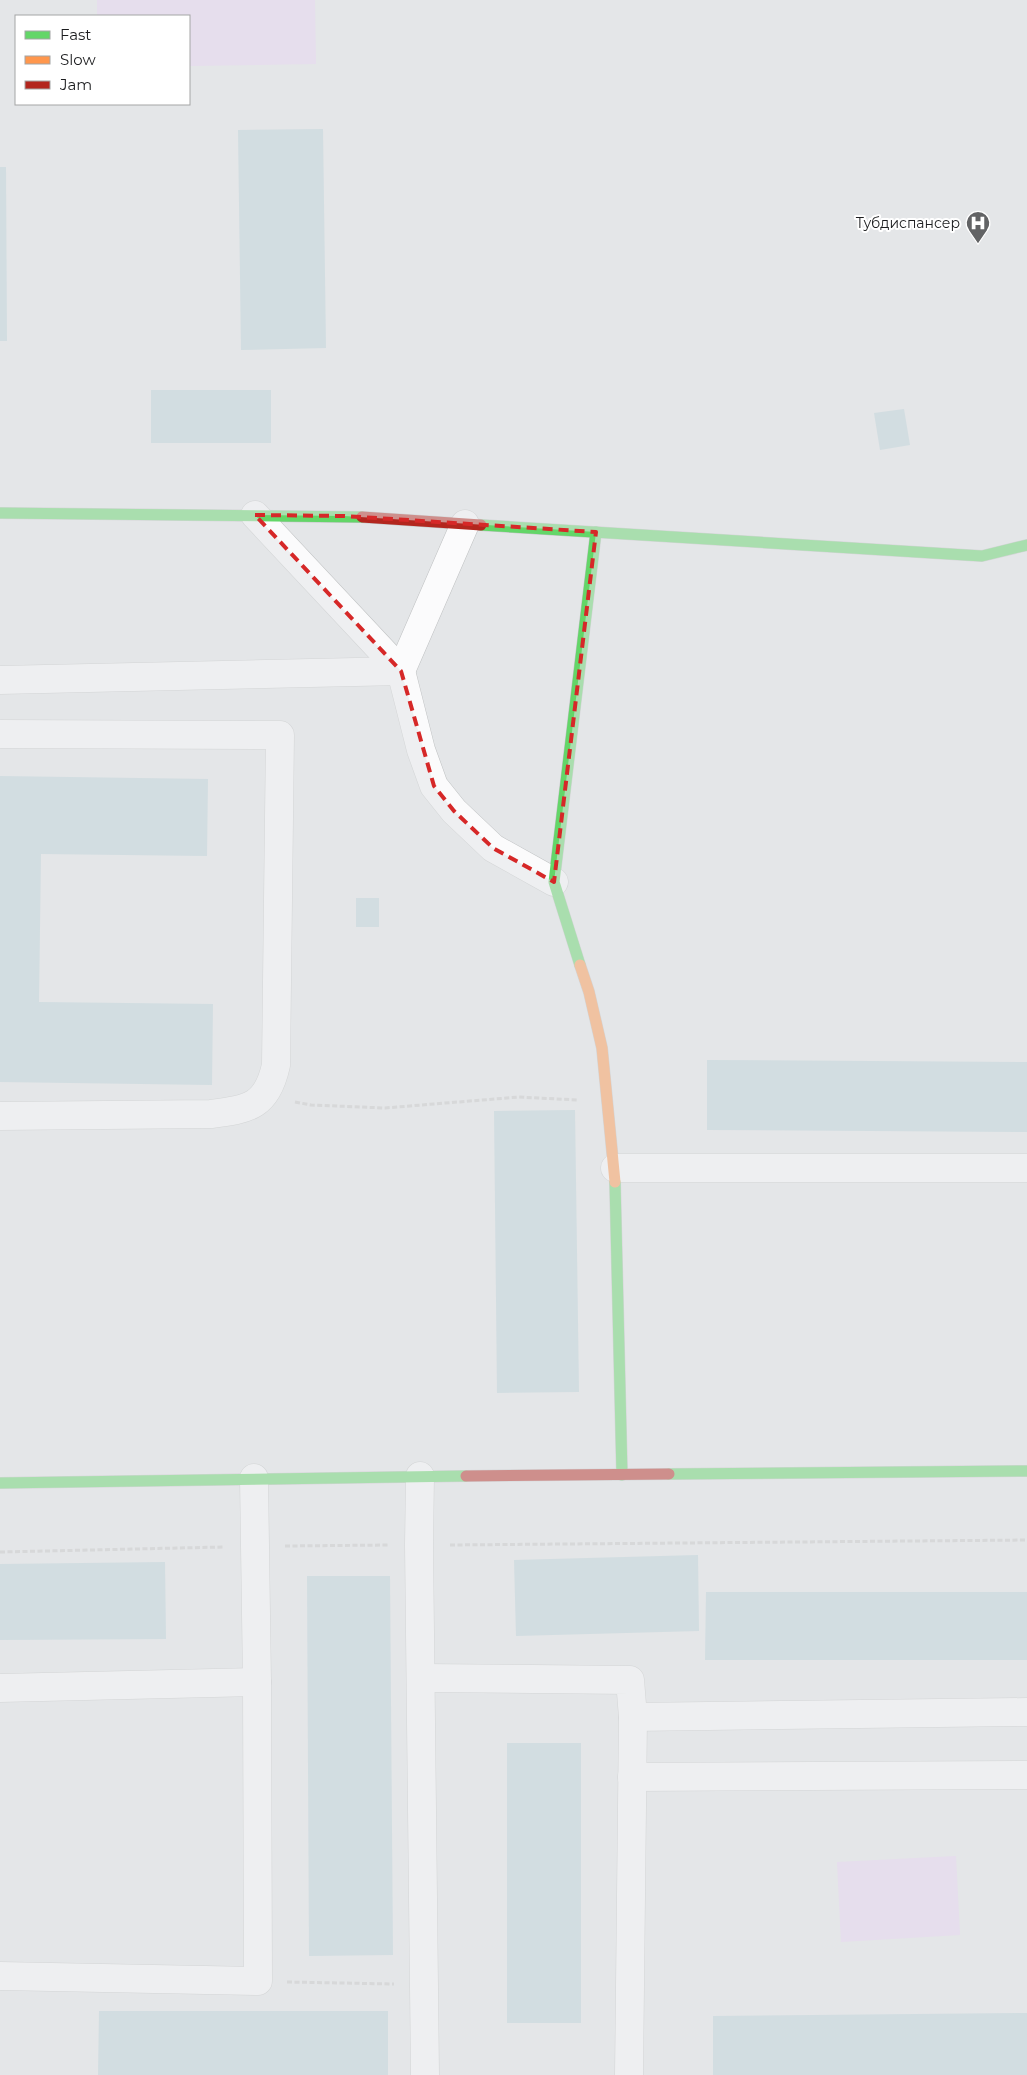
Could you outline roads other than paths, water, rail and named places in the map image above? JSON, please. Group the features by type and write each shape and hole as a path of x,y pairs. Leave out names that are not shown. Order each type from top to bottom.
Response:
{"street":[{"path":"0,513 344,516 982,556 1027,545"},
{"path":"255,516 401,671 421,750 434,786 454,811 493,848 554,882"},
{"path":"401,671 465,524"},
{"path":"596,532 554,882 589,992 602,1048 615,1168 622,1475"},
{"path":"0,680 401,671"},
{"path":"0,734 280,735 276,1065 272,1084 265,1096 254,1104 237,1111 212,1114 0,1116"},
{"path":"615,1168 1027,1168"},
{"path":"0,1483 420,1476 1027,1471"},
{"path":"420,1476 419,1545 425,2075"},
{"path":"0,1976 258,1981 254,1478"},
{"path":"421,1678 630,1680 633,1718 629,2075"},
{"path":"0,1688 257,1682"},
{"path":"633,1718 1027,1712"},
{"path":"632,1778 1027,1775"}],"place":[{"name":"Тубдиспансер","path":"978,244"}]}
